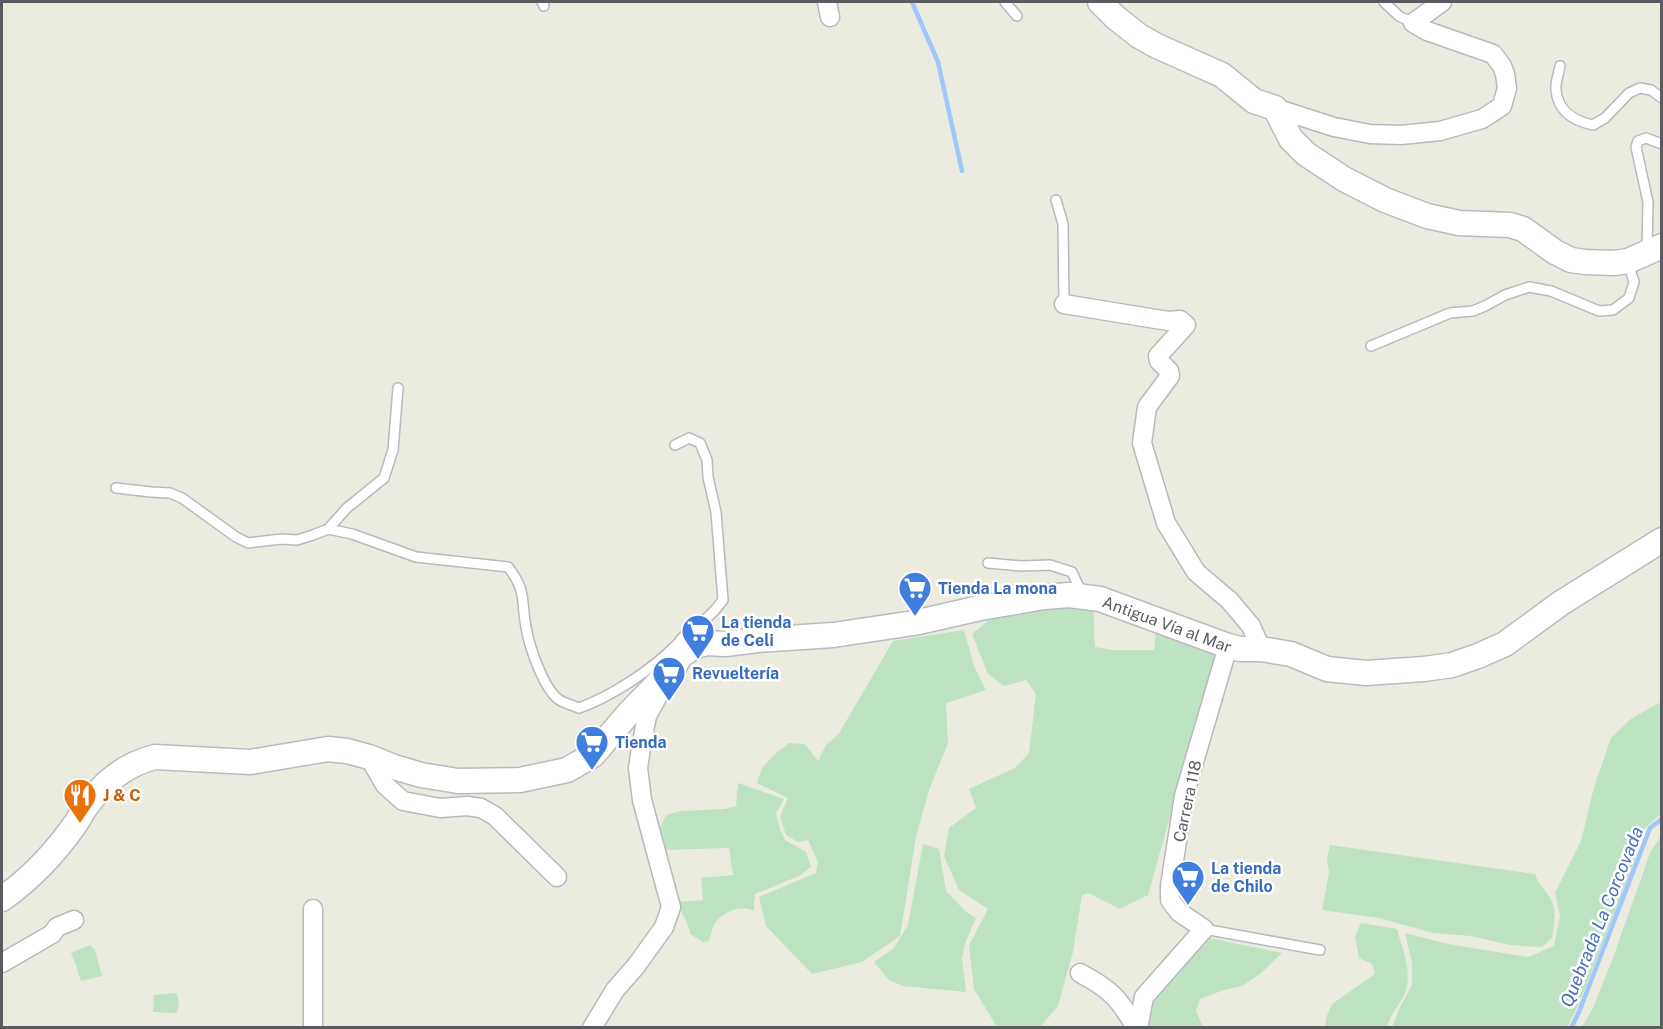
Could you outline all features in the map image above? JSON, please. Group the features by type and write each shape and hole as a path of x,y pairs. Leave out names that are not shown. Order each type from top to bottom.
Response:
{"main road":[{"path":"1100,2 1115,17 1148,41 1222,75 1254,101 1275,108 1291,138 1306,154 1344,180 1385,200 1426,216 1459,223 1510,225 1523,229 1571,260 1614,263 1645,253"},
{"name":"Antigua Vía al Mar","path":"2,899 30,877 43,863 76,824 87,805 102,787 119,773 140,761 155,757 250,762 328,749 369,757 421,775 459,781 520,780 567,770 593,755 675,656 680,656 695,646 707,643 725,644 833,635 914,623 1044,597 1069,595 1100,599 1228,646 1291,654 1327,669 1366,673 1452,665 1505,644 1561,603 1662,540"}],"street":[{"path":"1275,108 1334,127 1370,134 1401,135 1440,131 1482,119 1502,106 1508,88 1505,74 1493,54 1427,31 1413,23 1442,2"},
{"path":"1064,304 1168,321 1180,320 1186,325 1158,356 1170,376 1147,407 1142,443 1166,523 1196,572 1230,601 1251,626 1261,649"},
{"name":"Carrera 118","path":"1204,929 1179,912 1170,900 1170,886 1184,796 1228,646"},
{"path":"592,1028 615,990 636,966 664,927 671,907 642,800 638,768 647,716 675,656"},
{"path":"369,757 385,785 403,801 440,808 467,806 481,808 495,816 557,877"},
{"path":"313,909 313,1028"},
{"path":"2,963 52,934 57,927 74,920"},
{"path":"1137,1028 1144,997 1204,929"},
{"path":"1080,972 1108,990 1123,1005 1137,1028"}],"lane":[{"path":"1005,2 1017,16"},
{"path":"1384,2 1399,16 1413,23"},
{"path":"1560,66 1556,91 1562,108 1576,121 1593,125 1605,118 1629,93 1640,88 1651,90 1662,98"},
{"path":"1371,346 1450,313 1473,311 1505,295 1529,287 1551,291 1599,311 1613,310 1629,298 1645,253 1648,202 1636,147 1638,141 1646,138 1662,144"},
{"path":"1056,200 1063,224 1064,304"},
{"path":"116,488 170,493 182,498 249,543 281,539 297,540 328,529 347,508 384,478 393,450 398,388"},
{"path":"328,529 351,534 416,557 508,567 518,579 523,598 526,628 540,674 558,699 579,708 599,701 662,660 675,656 723,600 716,512 708,477 707,460 700,443 689,438 675,445"},
{"path":"988,563 1021,566 1050,565 1071,572 1083,596"},
{"path":"1204,929 1320,950"}],"green space":[{"path":"1061,606 1093,606 1095,647 1114,650 1154,650 1156,631 1216,653 1148,895 1120,909 1088,893 1082,895 1073,952 1058,1006 1040,1027 997,1027 974,989 969,945 988,909 959,890 944,856 949,828 976,808 969,789 1015,768 1029,753 1036,694 1026,680 1004,686 988,674 972,634 994,616"},
{"path":"964,630 974,666 986,690 946,703 948,743 929,790 916,837 900,936 862,962 812,974 766,926 759,897 816,873 818,862 808,840 798,842 786,835 780,817 788,798 757,783 762,768 789,743 805,744 818,761 826,745 838,735 893,641"},
{"path":"1661,702 1661,814 1646,827 1640,839 1640,845 1618,905 1578,1006 1567,1027 1392,1027 1412,985 1412,963 1405,933 1448,944 1528,957 1554,946 1560,916 1555,893 1581,841 1594,787 1611,738 1632,718"},
{"path":"738,783 784,799 776,813 780,829 785,840 806,852 811,867 799,876 755,894 754,911 744,908 723,915 714,925 709,941 703,942 690,934 688,924 677,902 703,900 701,878 733,875 729,848 663,850 660,827 666,815 681,811 725,809 736,806"},
{"path":"1661,836 1661,1027 1582,1027 1593,1008 1613,958 1650,853"},
{"path":"923,844 939,849 946,891 966,912 976,918 965,943 962,959 966,992 903,986 889,980 874,962 894,948 908,925"},
{"path":"1330,845 1535,874 1553,905 1552,938 1542,947 1510,945 1471,936 1433,933 1379,918 1322,910 1329,873 1327,858"},
{"path":"1361,923 1397,929 1407,967 1406,990 1387,1027 1325,1027 1332,1004 1375,974 1372,964 1359,958 1355,936"},
{"path":"1205,937 1282,953 1260,974 1242,986 1200,999 1196,1011 1203,1027 1144,1028 1149,998"},
{"path":"90,945 95,950 102,976 81,981 71,953"},
{"path":"176,993 179,1003 176,1013 153,1012 154,995"}],"waterway":[{"path":"912,2 938,62 962,171"},
{"name":"Quebrada La Corcovada","path":"1571,1028 1650,828 1662,819"}],"place":[{"name":"Tienda La mona","path":"915,617"},
{"name":"La tienda de Celi","path":"698,660"},
{"name":"Revueltería","path":"669,702"},
{"name":"Tienda","path":"592,771"},
{"name":"J & C","path":"80,824"},
{"name":"La tienda de Chilo","path":"1188,906"}]}
